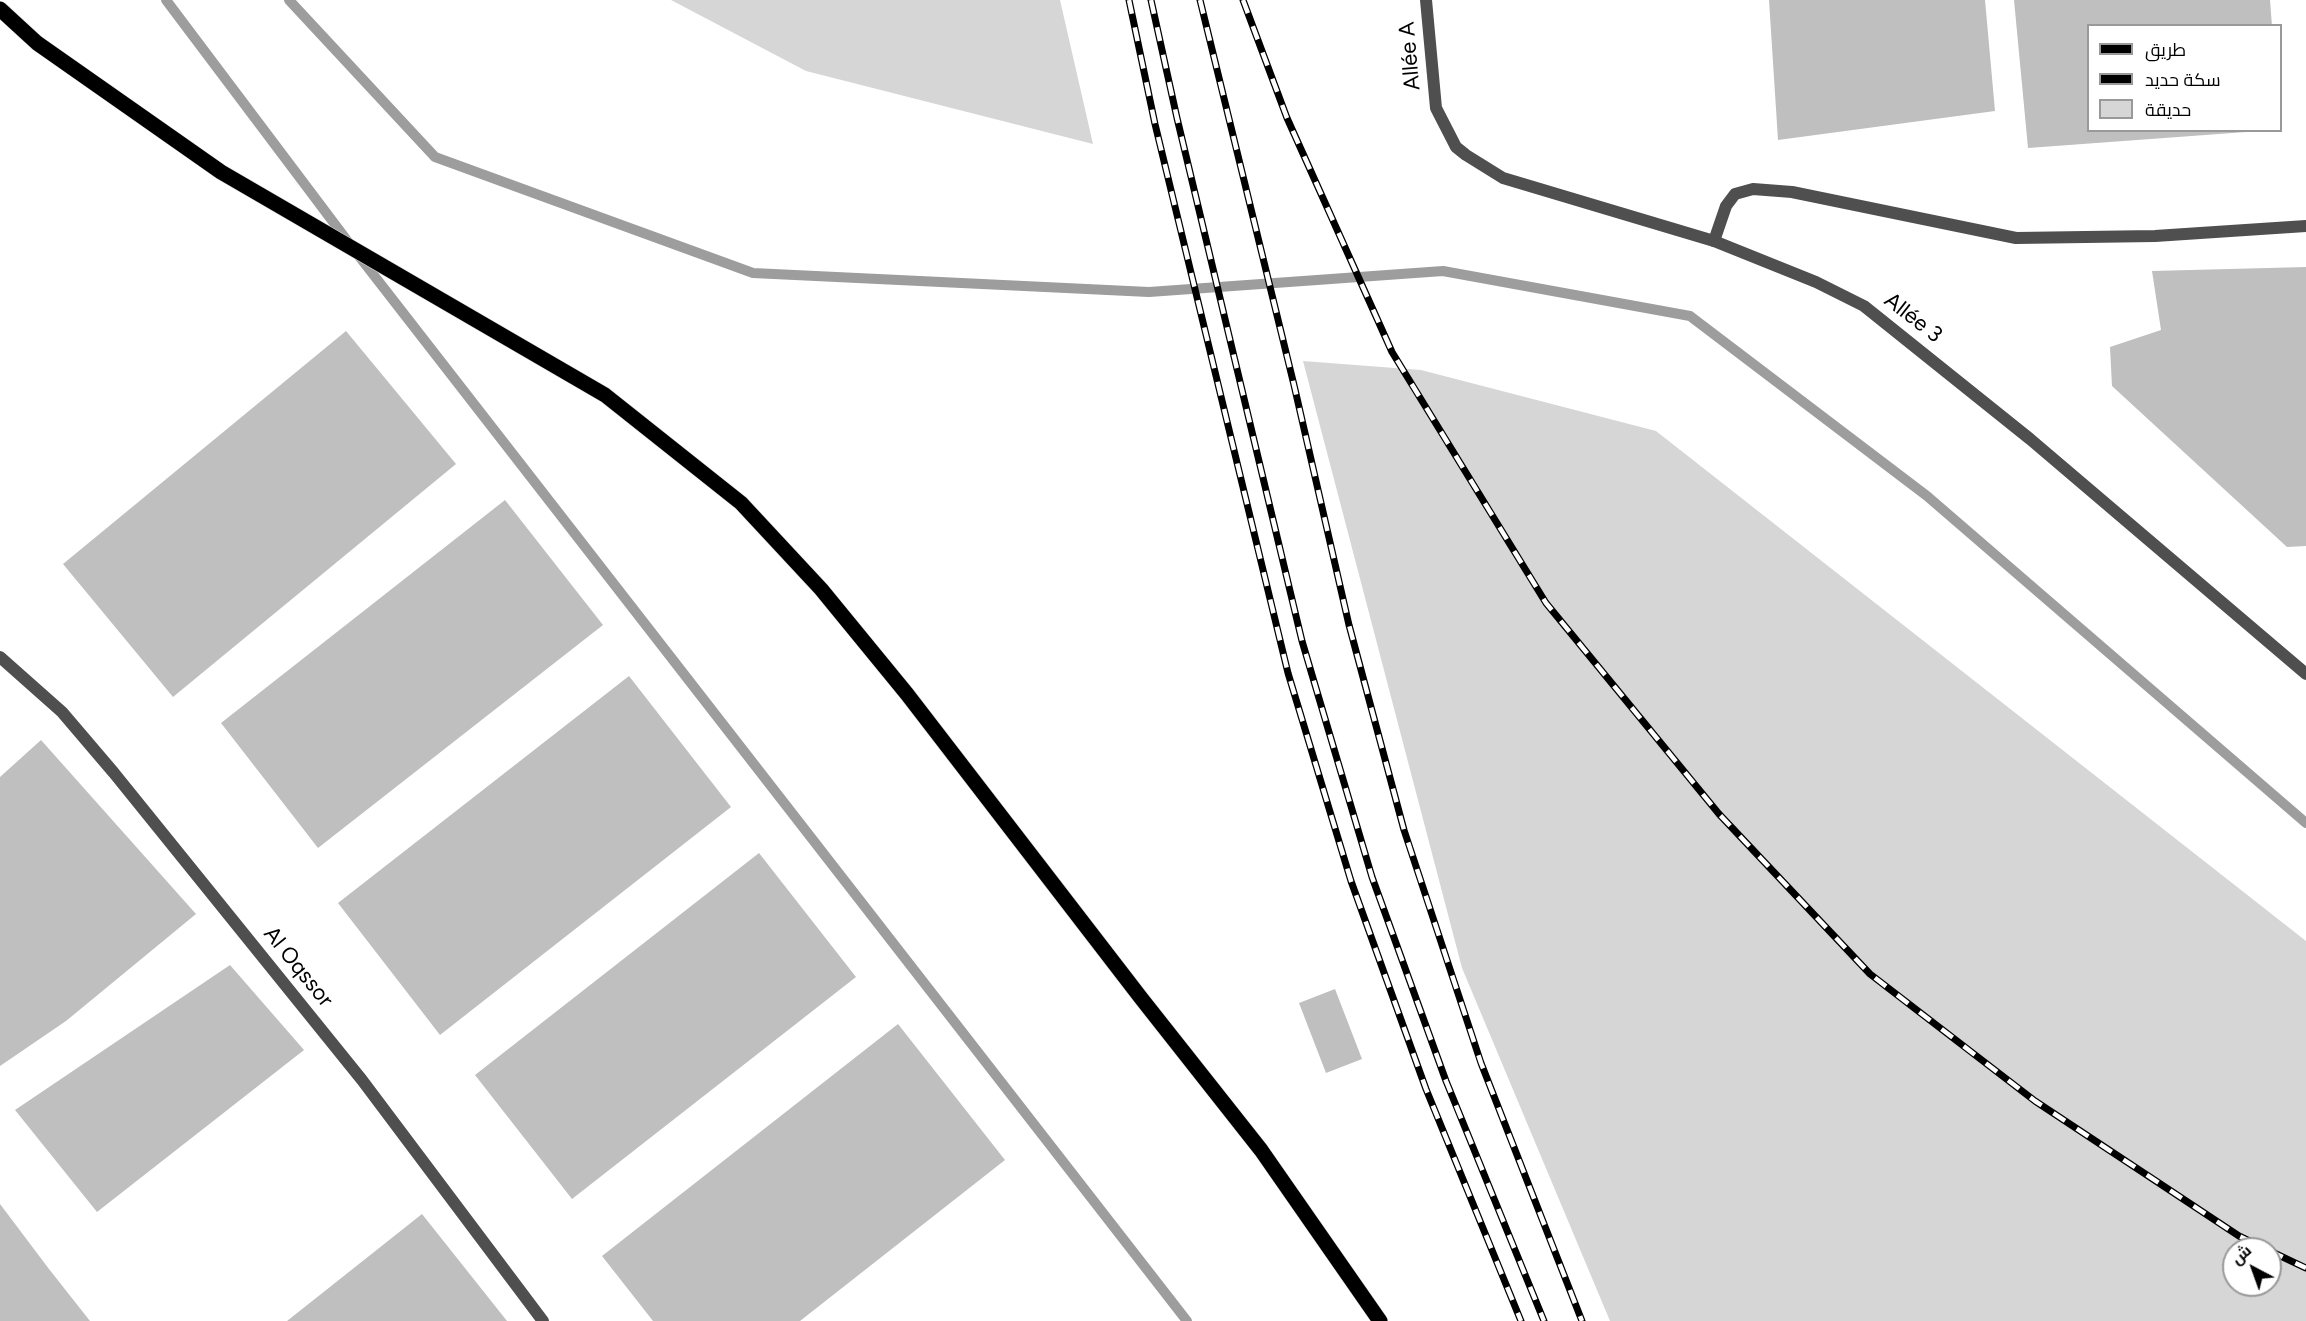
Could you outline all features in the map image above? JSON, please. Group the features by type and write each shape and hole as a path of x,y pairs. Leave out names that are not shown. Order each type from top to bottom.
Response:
{"main road":[{"path":"0,9 55,57 221,172 605,395 741,503 821,589 907,694 1261,1150 1380,1321"}],"street":[{"name":"Allée A","path":"1426,0 1436,108"},
{"name":"Allée 3","path":"1436,108 1456,147 1478,164 1503,178 1714,241 1816,282 1864,306 2030,439 2306,674"},
{"path":"1714,241 1726,206 1735,194 1753,189 1792,192 2016,238 2155,236 2306,226"},
{"name":"Al Oqssor","path":"0,657 62,712 114,773 362,1080 543,1321"}],"green space":[{"path":"671,0 1060,0 1093,144 806,71"},
{"path":"1303,361 1421,370 1656,431 2306,941 2306,1321 1610,1321 1462,968"}],"building":[{"path":"1769,0 1985,0 1995,111 1778,140"},
{"path":"2014,0 2270,0 2272,24 2087,24 2087,132 2246,132 2028,148"},
{"path":"2306,267 2306,546 2287,547 2112,386 2110,347 2161,330 2152,271"},
{"path":"346,331 456,464 173,697 63,564"},
{"path":"505,500 603,625 318,848 221,723"},
{"path":"629,676 731,807 440,1035 338,903"},
{"path":"41,740 196,914 66,1021 0,1066 0,777"},
{"path":"759,853 856,977 572,1199 475,1075"},
{"path":"230,965 304,1050 97,1212 15,1110"},
{"path":"1335,989 1362,1059 1326,1073 1299,1003"},
{"path":"898,1024 1005,1160 800,1321 653,1321 602,1256"},
{"path":"0,1204 49,1269 90,1321 0,1321"},
{"path":"422,1214 507,1321 287,1321"}],"waterway":[{"path":"166,0 355,251 1187,1321"},
{"path":"289,0 435,157 753,273 1149,292 1443,271 1690,316 1927,496 2306,823"}],"railway":[{"path":"1129,0 1155,124 1288,673 1351,881 1426,1089 1521,1321"},
{"path":"1151,0 1302,641 1372,877 1446,1081 1544,1321"},
{"path":"1200,0 1294,385 1349,625 1404,830 1481,1063 1582,1321"},
{"path":"1243,0 1287,118 1392,352 1546,603 1719,814 1870,974 2035,1101 2241,1237"},
{"path":"2282,1257 2306,1268"}]}
